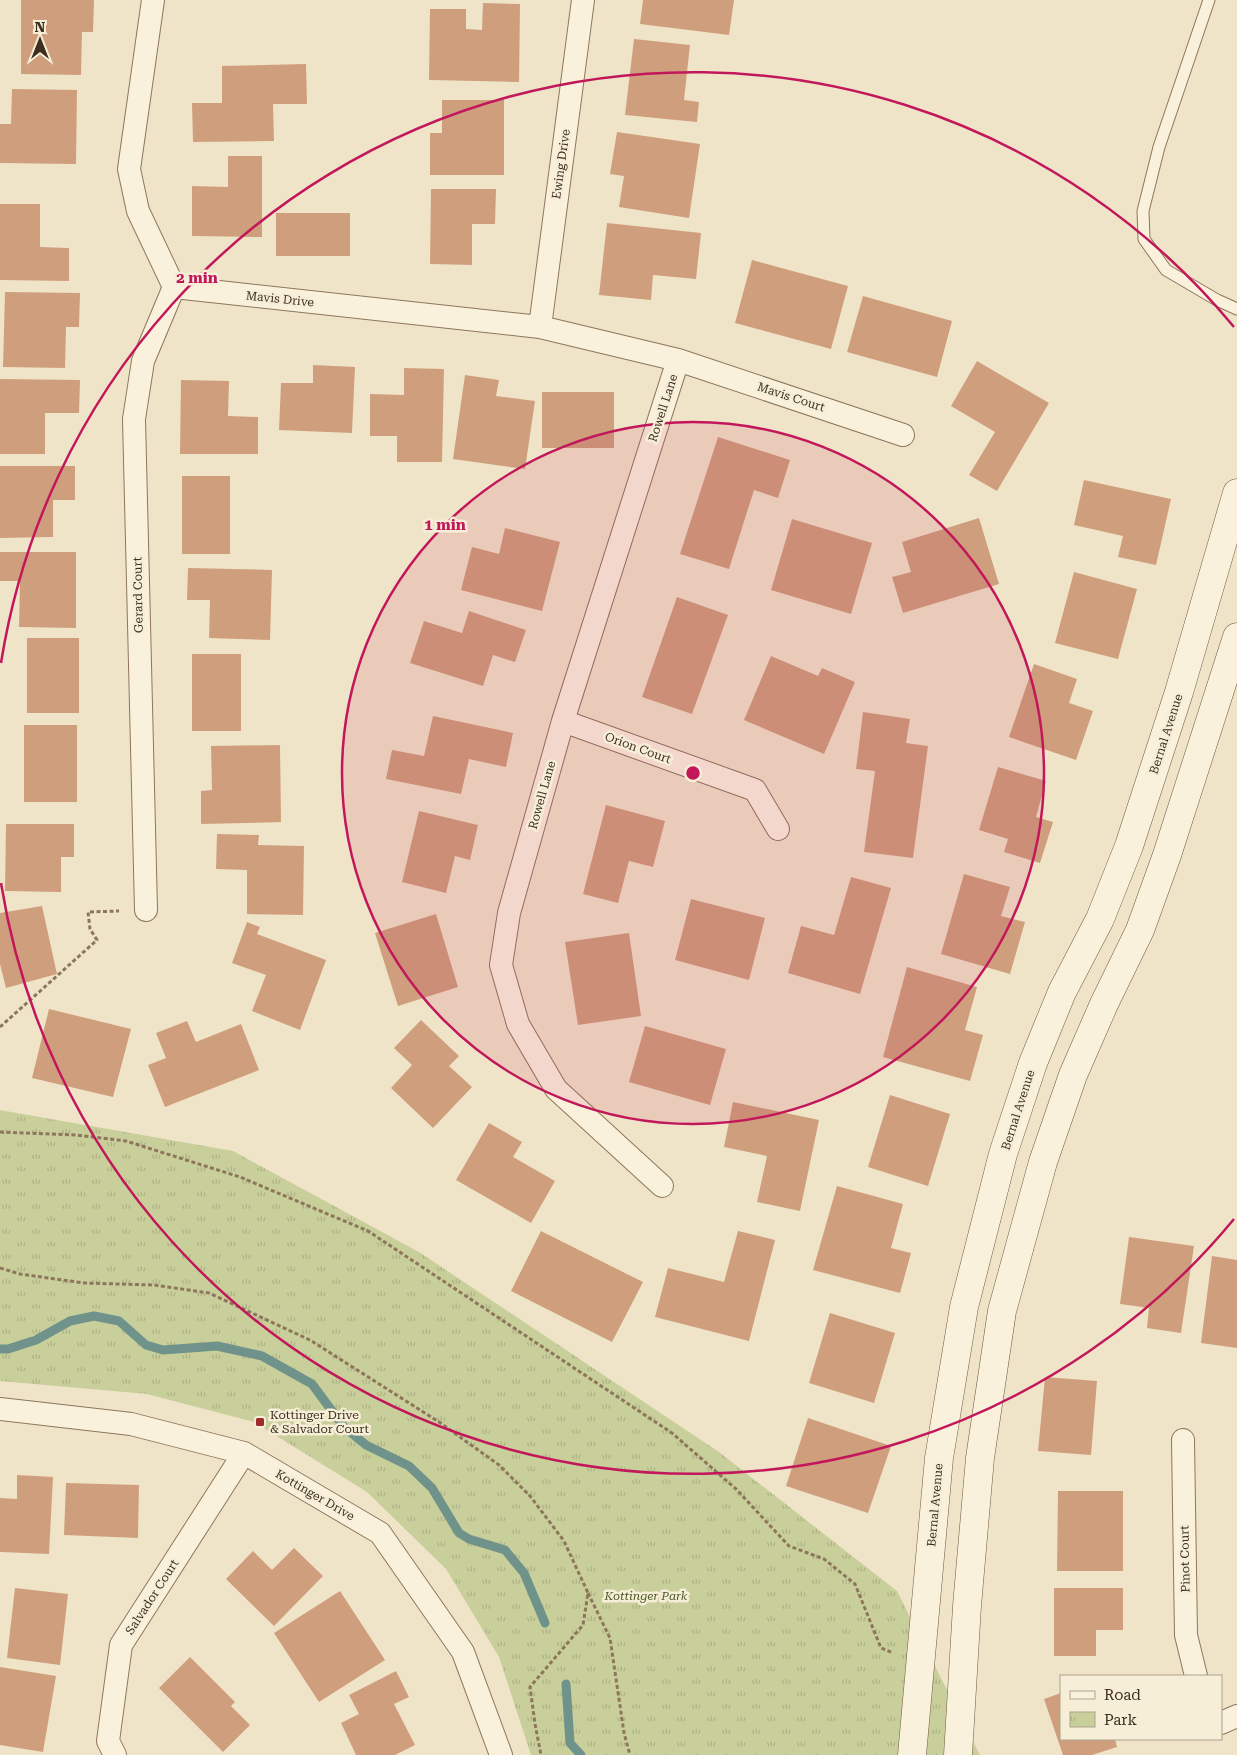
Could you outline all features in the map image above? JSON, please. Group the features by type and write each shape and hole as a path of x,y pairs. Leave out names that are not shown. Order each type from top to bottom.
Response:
{"main road":[{"name":"Bernal Avenue","path":"912,1755 939,1458 964,1307 1003,1154 1036,1054 1062,992 1100,919 1129,846 1179,692 1237,493"},
{"path":"958,1755 967,1606 980,1458 1002,1311 1044,1162 1073,1075 1104,1004 1140,930 1170,846 1237,637"}],"street":[{"path":"153,0 129,169 138,211 174,287"},
{"name":"Ewing Drive","path":"540,327 583,0"},
{"name":"Mavis Drive","path":"174,287 540,327 678,360"},
{"name":"Gerard Court","path":"146,910 134,419 143,361 174,287"},
{"name":"Mavis Court","path":"678,360 903,434"},
{"name":"Rowell Lane","path":"662,1186 556,1089 518,1024 501,965 509,913 563,721 678,360"},
{"name":"Orion Court","path":"563,721 755,790 778,829"},
{"name":"Kottinger Drive","path":"0,1409 131,1424 244,1454 380,1533 463,1652 501,1755"},
{"name":"Pinot Court","path":"1183,1440 1186,1635 1196,1675"},
{"name":"Salvador Court","path":"115,1755 108,1741 121,1645 244,1454"},
{"path":"1222,1723 1237,1716"}],"lane":[{"path":"1209,0 1160,147 1143,211 1144,238 1166,270 1237,309"}],"path":[{"path":"0,1027 97,940 90,929 88,912 146,910"},
{"path":"0,1132 76,1135 126,1141 240,1177 368,1231 672,1432 736,1490 789,1546 824,1558 855,1584 881,1648 892,1653"},
{"path":"0,1268 20,1274 84,1283 154,1285 209,1293 310,1340 439,1422 499,1465 530,1496 564,1541 610,1638 624,1733 630,1755"},
{"path":"541,1755 530,1687 583,1625 588,1592"}],"green space":[{"name":"Kottinger Park","path":"0,1110 233,1151 419,1252 719,1452 897,1591 980,1755 531,1755 499,1657 446,1569 367,1492 254,1422 147,1394 0,1381"}],"building":[{"path":"21,0 94,0 93,32 82,32 81,75 21,74"},
{"path":"643,0 734,0 729,35 640,24"},
{"path":"483,3 520,4 519,82 429,80 430,9 466,9 466,29 482,30"},
{"path":"634,39 690,45 684,100 699,102 697,122 625,115"},
{"path":"306,64 307,104 273,104 274,141 193,142 192,103 222,103 222,66"},
{"path":"12,89 77,90 76,164 0,163 0,124 11,124"},
{"path":"442,100 504,100 504,175 430,175 430,133 442,133"},
{"path":"617,132 700,144 689,218 619,207 624,176 610,174"},
{"path":"228,156 262,156 262,237 192,236 192,186 228,187"},
{"path":"431,189 496,189 495,224 472,224 472,265 430,264"},
{"path":"0,204 40,204 40,247 69,248 69,281 0,280"},
{"path":"276,213 350,213 350,256 276,256"},
{"path":"607,223 701,233 696,279 653,275 651,300 599,295"},
{"path":"752,260 848,286 831,349 735,323"},
{"path":"5,292 80,293 79,327 66,327 65,368 3,367"},
{"path":"863,296 952,321 937,377 847,352"},
{"path":"977,361 1049,403 997,491 969,475 995,432 951,406"},
{"path":"313,365 355,367 352,433 279,430 281,383 313,383"},
{"path":"404,368 444,369 442,462 397,462 397,436 370,436 370,394 404,395"},
{"path":"465,375 499,380 496,396 535,401 525,469 453,459"},
{"path":"0,379 80,380 79,413 45,413 45,454 0,454"},
{"path":"181,380 229,381 228,416 258,417 258,454 180,454"},
{"path":"542,392 614,392 614,448 542,448"},
{"path":"718,437 790,460 778,498 754,490 729,569 680,554"},
{"path":"0,466 75,466 75,500 53,500 53,537 0,538"},
{"path":"182,476 230,476 230,554 182,554"},
{"path":"1084,480 1171,499 1156,565 1118,557 1123,536 1074,525"},
{"path":"979,518 999,584 903,613 892,577 911,572 902,542"},
{"path":"792,519 872,543 851,614 771,590"},
{"path":"505,528 560,542 542,611 461,590 472,547 499,554"},
{"path":"0,552 76,552 76,628 19,627 20,581 0,581"},
{"path":"188,568 272,570 270,640 209,638 210,600 187,600"},
{"path":"1074,572 1137,589 1118,659 1055,643"},
{"path":"677,597 728,615 692,714 642,697"},
{"path":"469,611 526,630 515,662 493,655 483,686 410,663 424,621 462,633"},
{"path":"27,638 79,638 79,713 27,713"},
{"path":"192,654 241,654 241,731 192,731"},
{"path":"771,656 818,676 822,668 855,682 824,754 744,720"},
{"path":"1034,664 1077,679 1069,703 1093,711 1076,760 1009,737"},
{"path":"863,712 910,719 906,743 928,746 913,858 864,852 875,771 856,769"},
{"path":"433,716 513,733 506,767 469,759 461,794 386,779 392,750 424,756"},
{"path":"24,725 77,725 77,802 24,802"},
{"path":"280,745 281,822 201,824 201,791 212,790 211,746"},
{"path":"998,767 1046,781 1036,817 1053,822 1040,863 1004,852 1008,839 979,830"},
{"path":"606,805 665,821 653,867 629,861 618,903 583,894"},
{"path":"419,811 478,825 470,860 455,856 446,893 402,882"},
{"path":"6,824 74,824 74,857 61,857 61,892 5,891"},
{"path":"217,834 259,835 258,845 304,846 303,915 247,914 247,870 216,869"},
{"path":"964,874 1010,887 1001,916 1025,922 1010,974 941,954"},
{"path":"851,877 891,888 860,994 788,973 801,926 834,935"},
{"path":"691,899 765,918 749,980 675,960"},
{"path":"42,906 57,974 6,988 0,964 0,913"},
{"path":"436,914 458,987 398,1006 375,933"},
{"path":"247,922 260,927 257,934 326,960 300,1030 252,1011 266,975 232,963"},
{"path":"629,933 641,1016 578,1025 565,942"},
{"path":"907,967 977,987 965,1030 983,1035 970,1081 883,1057"},
{"path":"49,1009 131,1029 113,1097 32,1078"},
{"path":"421,1020 459,1056 449,1066 472,1087 433,1128 391,1088 412,1065 394,1048"},
{"path":"187,1021 196,1042 241,1024 259,1070 165,1107 148,1065 166,1058 156,1033"},
{"path":"645,1026 726,1049 710,1105 629,1082"},
{"path":"890,1095 950,1114 928,1186 868,1167"},
{"path":"733,1102 819,1120 800,1211 757,1202 767,1156 724,1147"},
{"path":"489,1123 522,1142 513,1157 555,1181 531,1223 456,1180"},
{"path":"837,1186 903,1204 891,1248 911,1253 900,1293 813,1270"},
{"path":"541,1231 643,1282 612,1342 511,1291"},
{"path":"738,1231 775,1240 749,1341 655,1317 668,1268 724,1282"},
{"path":"1129,1237 1194,1246 1181,1333 1147,1328 1149,1308 1120,1304"},
{"path":"1212,1256 1237,1260 1237,1348 1201,1343"},
{"path":"830,1313 895,1333 874,1403 809,1383"},
{"path":"1045,1377 1097,1381 1091,1455 1038,1451"},
{"path":"808,1418 891,1446 868,1513 786,1486"},
{"path":"17,1475 53,1477 49,1554 0,1552 0,1498 17,1499"},
{"path":"66,1483 139,1485 138,1538 64,1535"},
{"path":"1058,1491 1123,1491 1123,1571 1057,1571"},
{"path":"294,1548 323,1576 274,1626 226,1579 253,1551 272,1570"},
{"path":"15,1588 68,1594 60,1665 7,1658"},
{"path":"1054,1588 1123,1588 1123,1630 1096,1630 1096,1656 1054,1656"},
{"path":"340,1591 385,1660 319,1702 274,1633"},
{"path":"190,1657 235,1702 231,1706 250,1725 223,1752 159,1688"},
{"path":"0,1667 56,1676 43,1752 0,1745"},
{"path":"396,1671 409,1697 394,1704 415,1745 395,1755 356,1755 341,1723 359,1714 349,1695"},
{"path":"1060,1693 1060,1740 1115,1740 1117,1747 1092,1755 1063,1755 1044,1699"}],"waterway":[{"path":"0,1349 8,1349 36,1340 70,1321 94,1316 119,1321 146,1345 163,1350 217,1346 262,1356 312,1384 344,1427 366,1445 409,1466 432,1488 459,1533 469,1539 505,1550 524,1573 545,1623"},
{"path":"566,1684 570,1743 581,1755"}],"place":[{"name":"Kottinger Drive & Salvador Court","path":"260,1422"}]}
